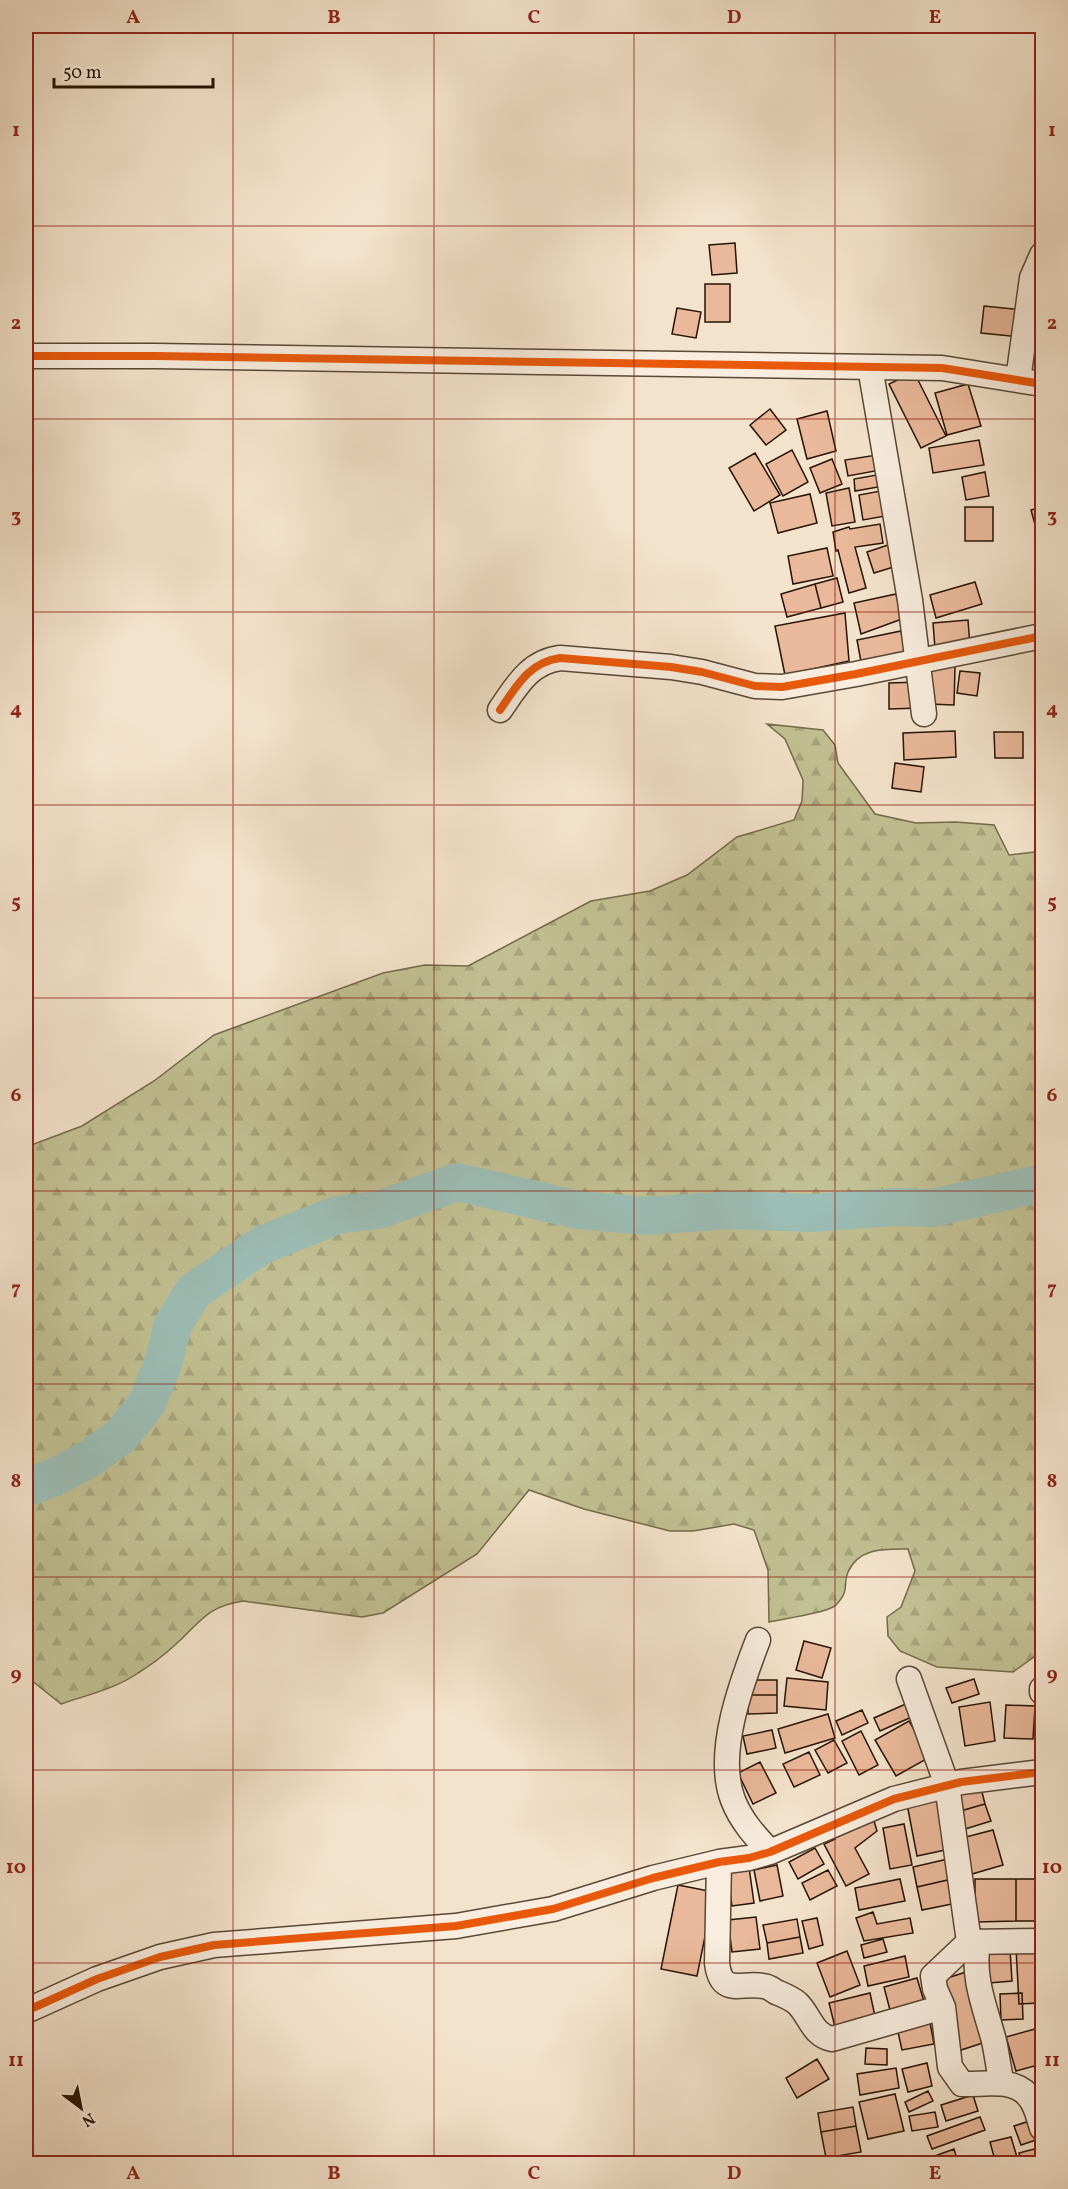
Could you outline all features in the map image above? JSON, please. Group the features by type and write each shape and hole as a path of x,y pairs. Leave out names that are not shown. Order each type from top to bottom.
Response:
{"street":[{"path":"1018,380 1032,278 1042,255"},
{"path":"26,356 942,368 1042,384"},
{"path":"870,367 918,660 924,714"},
{"path":"500,710 522,679 535,666 560,657 671,667 702,672 755,686 770,687 856,675 918,660 1042,636"},
{"path":"758,1640 744,1678 728,1742 728,1771 729,1787 739,1813 770,1852"},
{"path":"909,1679 947,1785 977,1977 1002,2083"},
{"path":"26,2011 97,1979 171,1954 214,1945 261,1940 456,1926 553,1909 653,1878 770,1852 894,1799 947,1785 1042,1772"},
{"path":"719,1862 717,1963 718,1974 724,1982 736,1987 764,1986 783,1995 799,2005 818,2033 832,2039 943,2007"},
{"path":"1042,1941 973,1942 933,1976 935,1989 943,2007 950,2067 956,2077 962,2084 1008,2084 1026,2094 1032,2102 1042,2128"}],"green space":[{"path":"767,724 823,730 835,745 838,763 875,814 916,823 956,822 994,825 1009,855 1042,851 1042,1651 1013,1672 937,1667 900,1651 888,1636 887,1617 901,1607 915,1571 908,1549 874,1551 859,1558 846,1576 845,1591 841,1600 831,1608 769,1622 768,1570 754,1530 734,1524 693,1531 670,1531 584,1509 529,1490 477,1554 383,1613 362,1617 243,1601 230,1604 212,1611 148,1667 129,1679 61,1704 26,1676 26,1147 82,1126 154,1081 214,1035 383,973 425,965 468,966 591,901 650,891 687,875 737,837 794,820 802,801 803,780 785,739"}],"building":[{"path":"735,243 737,273 712,275 709,245"},
{"path":"705,284 730,284 730,322 705,322"},
{"path":"984,306 1024,310 1021,337 981,333"},
{"path":"677,308 701,312 696,338 672,334"},
{"path":"914,372 946,436 921,448 889,384"},
{"path":"968,384 981,426 947,435 935,393"},
{"path":"770,409 786,430 766,445 750,425"},
{"path":"827,411 836,451 807,459 797,419"},
{"path":"979,440 984,465 933,473 929,448"},
{"path":"792,450 808,482 783,496 766,464"},
{"path":"755,453 780,495 754,511 729,468"},
{"path":"883,454 886,469 848,476 845,460"},
{"path":"832,459 842,484 820,493 810,468"},
{"path":"985,472 989,496 966,500 962,477"},
{"path":"882,474 884,486 855,491 854,479"},
{"path":"849,488 855,522 832,526 826,493"},
{"path":"886,490 891,515 863,520 859,495"},
{"path":"810,494 817,523 778,533 770,503"},
{"path":"965,507 993,507 993,541 965,541"},
{"path":"1042,507 1042,550 1031,510"},
{"path":"880,524 883,543 855,547 866,588 849,593 838,550 836,551 833,532 849,527 850,529"},
{"path":"894,543 900,565 874,573 867,552"},
{"path":"827,548 833,576 793,584 788,556"},
{"path":"837,578 843,602 821,608 815,584"},
{"path":"975,582 982,604 936,618 930,595"},
{"path":"815,584 821,608 787,617 781,594"},
{"path":"896,594 902,619 861,634 854,603"},
{"path":"845,613 849,661 785,675 775,626"},
{"path":"968,620 970,646 935,648 933,623"},
{"path":"901,631 906,659 862,667 857,640"},
{"path":"930,667 955,667 954,705 929,704"},
{"path":"960,671 980,673 977,696 957,693"},
{"path":"919,682 920,708 889,709 889,683"},
{"path":"955,731 956,757 904,760 903,733"},
{"path":"994,732 1023,732 1023,758 995,758"},
{"path":"895,763 924,767 921,792 892,788"},
{"path":"804,1641 831,1648 822,1678 796,1670"},
{"path":"787,1678 828,1682 826,1710 784,1706"},
{"path":"974,1679 979,1694 952,1703 946,1688"},
{"path":"748,1680 777,1680 777,1695 748,1695"},
{"path":"748,1695 777,1695 777,1713 748,1714"},
{"path":"990,1702 995,1741 965,1746 959,1707"},
{"path":"908,1703 914,1716 880,1731 874,1718"},
{"path":"1006,1705 1035,1706 1033,1739 1004,1738"},
{"path":"862,1710 868,1723 842,1735 836,1721"},
{"path":"828,1714 835,1738 785,1753 778,1729"},
{"path":"909,1721 930,1757 896,1776 875,1740"},
{"path":"772,1730 776,1748 747,1754 743,1736"},
{"path":"861,1731 878,1765 859,1775 842,1741"},
{"path":"834,1740 847,1763 828,1773 815,1750"},
{"path":"809,1752 820,1775 794,1787 783,1764"},
{"path":"760,1762 776,1793 753,1804 738,1773"},
{"path":"980,1784 985,1804 957,1812 952,1792"},
{"path":"940,1797 950,1849 917,1856 907,1804"},
{"path":"985,1804 991,1821 962,1830 957,1812"},
{"path":"871,1811 877,1831 855,1848 869,1874 846,1886 824,1844 835,1839 832,1832"},
{"path":"904,1824 912,1865 890,1869 883,1828"},
{"path":"993,1830 1003,1865 972,1874 962,1838"},
{"path":"815,1848 824,1864 798,1879 789,1862"},
{"path":"948,1859 952,1879 917,1887 913,1867"},
{"path":"777,1865 783,1896 760,1901 754,1870"},
{"path":"749,1867 754,1903 732,1906 727,1870"},
{"path":"828,1870 837,1886 810,1900 802,1883"},
{"path":"900,1879 905,1901 859,1910 855,1888"},
{"path":"952,1879 957,1903 922,1910 917,1887"},
{"path":"975,1879 1016,1879 1016,1921 975,1922"},
{"path":"1016,1879 1037,1879 1037,1921 1016,1921"},
{"path":"678,1885 714,1892 697,1976 661,1969"},
{"path":"873,1912 877,1924 910,1918 913,1933 864,1941 856,1918"},
{"path":"756,1917 760,1949 732,1952 728,1920"},
{"path":"817,1918 823,1945 809,1949 802,1921"},
{"path":"797,1919 800,1937 767,1943 763,1925"},
{"path":"800,1937 803,1953 769,1959 767,1943"},
{"path":"883,1939 887,1952 864,1958 861,1945"},
{"path":"1037,1947 1039,2003 1019,2004 1016,1948"},
{"path":"1010,1950 1012,1981 989,1983 986,1951"},
{"path":"847,1951 860,1985 830,1997 817,1963"},
{"path":"905,1956 909,1977 868,1986 864,1966"},
{"path":"966,1972 989,2041 958,2051 935,1982"},
{"path":"917,1978 925,2005 891,2014 884,1987"},
{"path":"870,1993 876,2021 836,2031 829,2003"},
{"path":"1022,1993 1023,2019 1001,2020 1000,1994"},
{"path":"929,2017 934,2044 902,2050 896,2023"},
{"path":"1042,2027 1042,2064 1016,2071 1006,2037"},
{"path":"866,2048 887,2049 887,2065 865,2064"},
{"path":"817,2059 829,2079 797,2098 786,2078"},
{"path":"927,2063 932,2086 908,2092 902,2069"},
{"path":"896,2068 899,2088 860,2095 857,2074"},
{"path":"928,2091 933,2101 909,2112 905,2102"},
{"path":"895,2094 904,2131 868,2139 859,2102"},
{"path":"973,2095 978,2111 946,2121 941,2105"},
{"path":"853,2107 856,2126 821,2132 818,2113"},
{"path":"935,2112 938,2127 912,2131 909,2116"},
{"path":"980,2117 985,2130 932,2149 927,2136"},
{"path":"1036,2119 1042,2138 1021,2145 1014,2126"},
{"path":"856,2126 861,2152 826,2158 821,2132"},
{"path":"1011,2137 1019,2164 996,2164 990,2142"},
{"path":"1042,2147 1042,2162 1022,2164 1019,2153"},
{"path":"954,2149 957,2159 945,2164 935,2164 932,2157"}],"waterway":[{"path":"26,1488 55,1477 90,1458 121,1436 147,1403 163,1364 173,1325 194,1291 262,1245 337,1215 378,1210 457,1182 578,1210 646,1216 730,1210 813,1213 893,1207 933,1208 1042,1183"}],"cycle path":[{"path":"26,356 942,368 1042,384"},
{"path":"500,710 518,684 532,670 549,660 560,658 671,667 702,672 755,686 782,687 1042,636"},
{"path":"26,2011 97,1979 160,1957 214,1945 456,1926 553,1909 653,1878 770,1852 894,1799 961,1782 1042,1772"}]}
